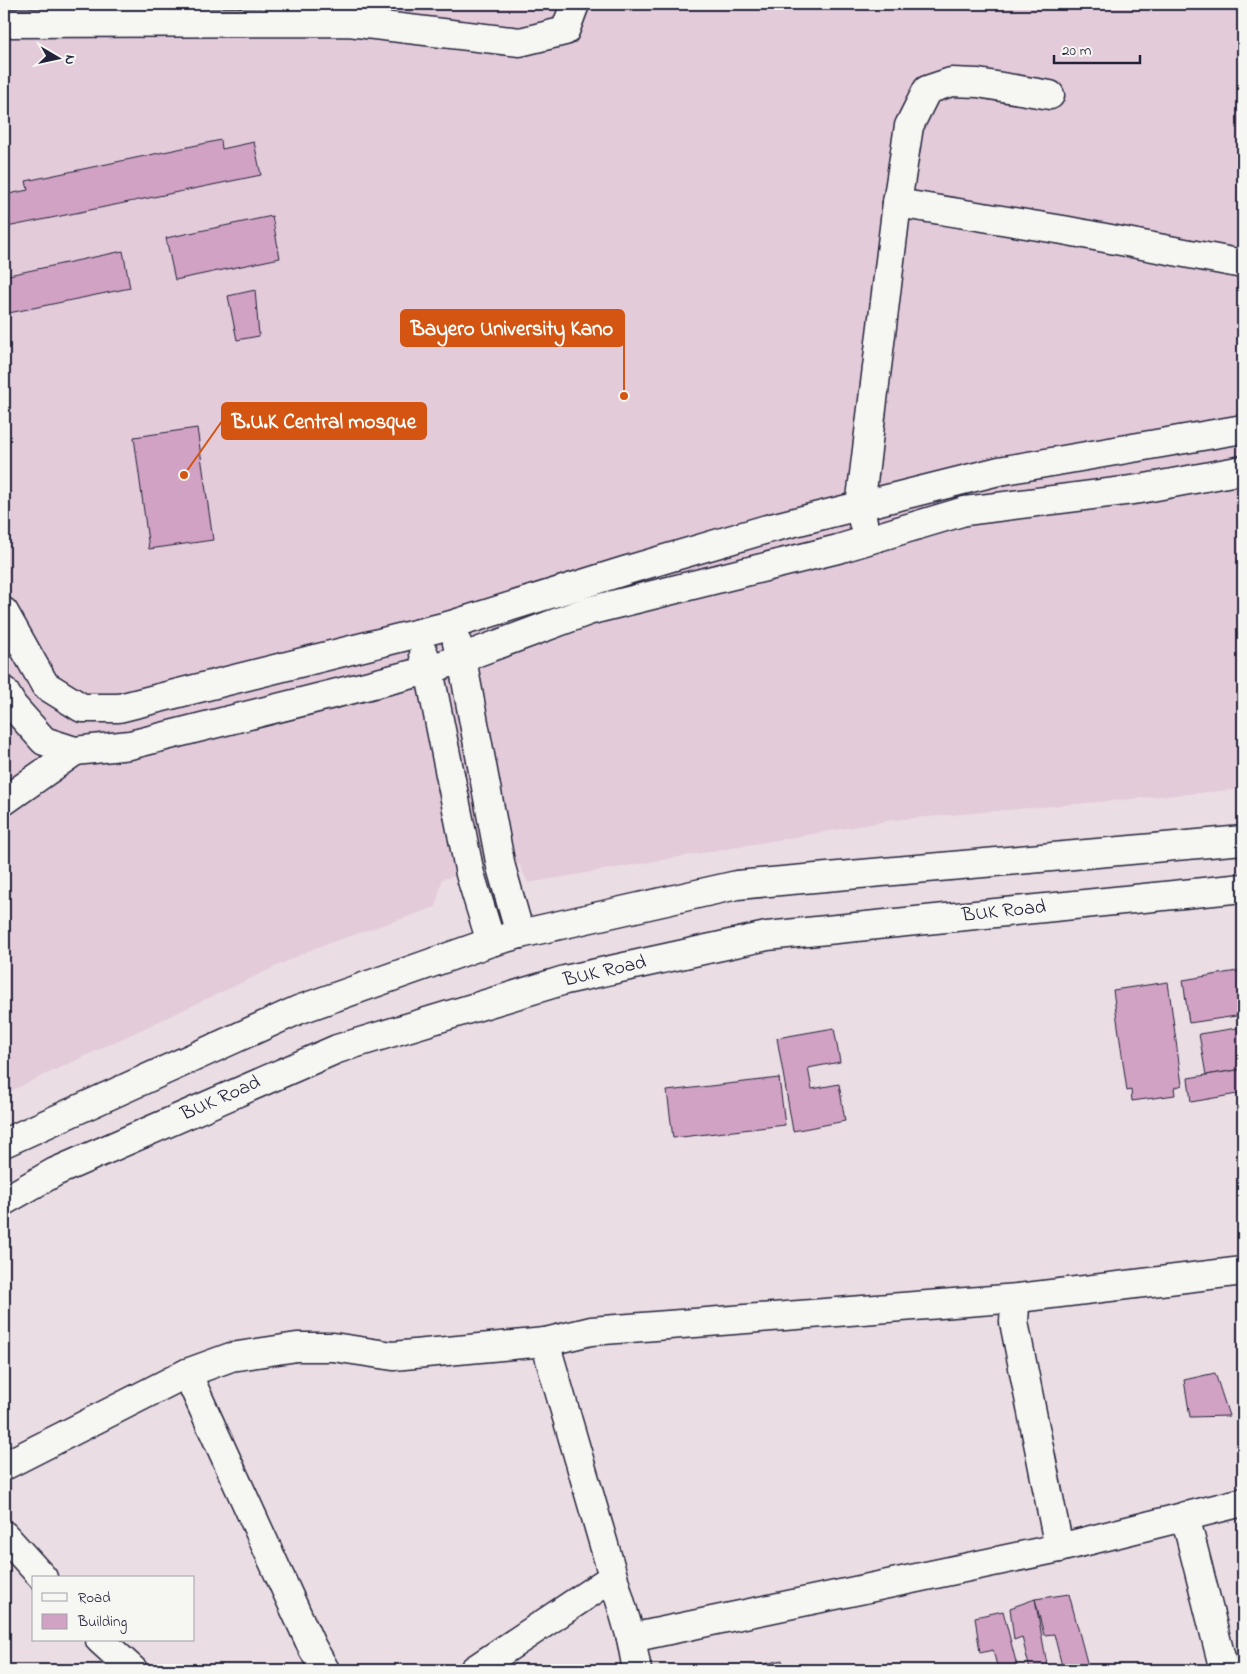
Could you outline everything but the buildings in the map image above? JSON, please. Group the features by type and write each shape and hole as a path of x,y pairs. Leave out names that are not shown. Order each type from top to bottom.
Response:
{"street":[{"path":"4,23 349,22 520,42 564,31 575,4"},
{"path":"868,540 860,507 897,204 909,126 927,90 952,82 978,83 1050,95"},
{"path":"897,204 1063,230 1243,264"},
{"path":"4,612 45,685 82,708 119,708 451,625 767,529 860,507 999,470 1243,430"},
{"path":"4,691 13,706 44,741 75,751 130,745 429,670 588,612 868,540 964,511 1140,489 1243,470"},
{"path":"451,625 462,658 501,868 520,934"},
{"path":"417,633 429,670 470,874 491,942"},
{"path":"119,708 130,745"},
{"path":"4,800 75,751"},
{"path":"4,1143 298,1010 491,942 520,934 737,884 1243,840"},
{"name":"BUK Road","path":"4,1201 55,1172 337,1049 565,980 767,936 1243,888"},
{"path":"4,1466 187,1373 231,1357 297,1347 334,1347 392,1356 544,1342 591,1331 1018,1298 1243,1271"},
{"path":"1018,1298 1015,1306 1014,1322 1059,1548"},
{"path":"544,1342 631,1638 637,1670"},
{"path":"187,1373 312,1647 325,1670"},
{"path":"631,1638 1059,1548 1243,1502"},
{"path":"1184,1516 1224,1670"},
{"path":"4,1535 41,1576"},
{"path":"474,1670 612,1578"},
{"path":"102,1642 133,1670"}],"shaded area":[{"path":"4,4 1243,4 1243,789 893,820 528,883 519,864 442,879 436,907 315,948 4,1094"}],"place":[{"name":"Bayero University Kano","path":"624,396"},
{"name":"B.U.K Central mosque","path":"184,475"}]}
